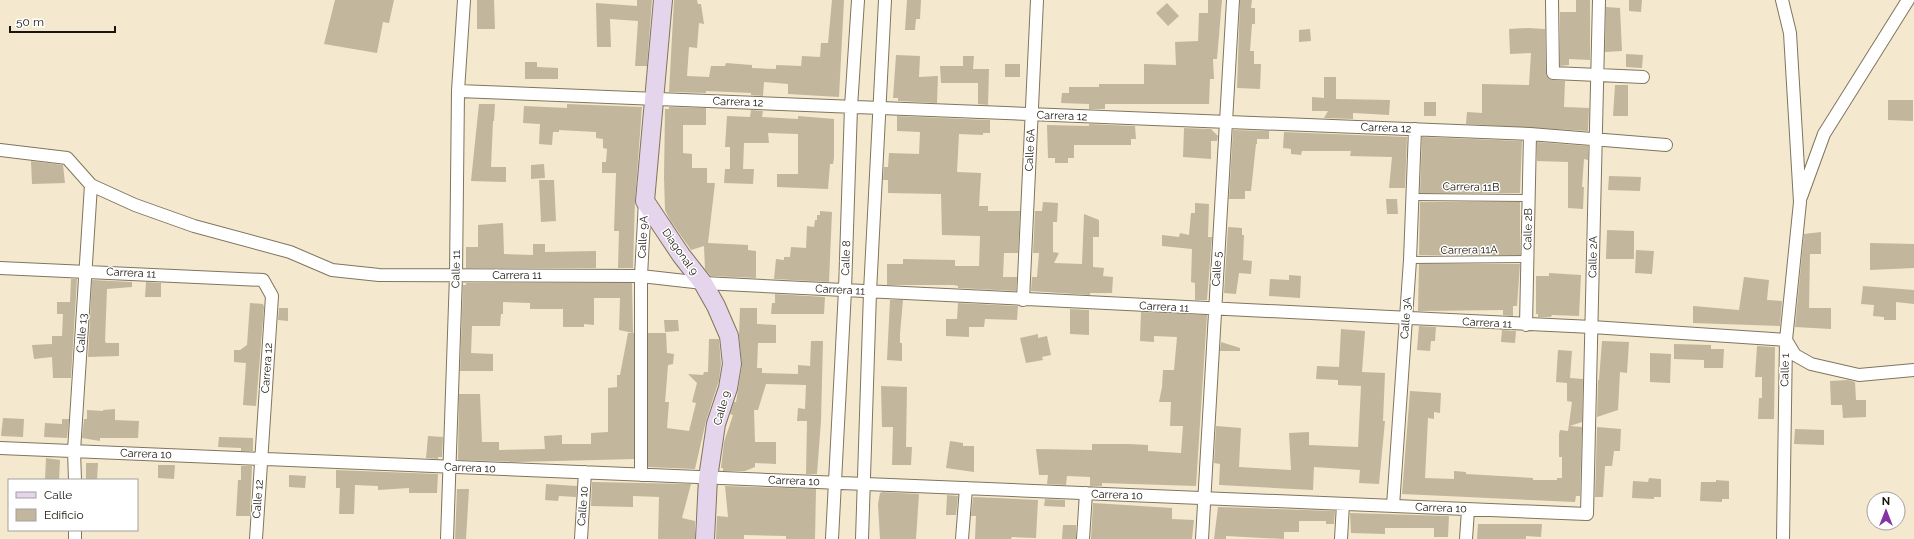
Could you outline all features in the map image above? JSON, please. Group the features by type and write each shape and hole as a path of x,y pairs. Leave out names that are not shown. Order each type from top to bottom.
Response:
{"street":[{"name":"Calle 11","path":"447,539 456,275 458,91 464,0"},
{"name":"Calle 9A","path":"642,475 641,276 645,201 663,0"},
{"name":"Calle 8","path":"832,539 845,290 850,107 858,0"},
{"path":"862,539 870,292 878,108 885,0"},
{"name":"Calle 6A","path":"1023,300 1037,0"},
{"name":"Calle 5","path":"1202,539 1233,0"},
{"path":"1552,0 1553,73 1597,76 1643,76"},
{"name":"Calle 2A","path":"1587,514 1599,0"},
{"path":"1782,0 1790,32 1800,202"},
{"path":"1800,202 1824,134 1908,0"},
{"name":"Carrera 12","path":"458,91 1530,134 1666,144"},
{"name":"Calle 3A","path":"1393,506 1410,260 1414,129"},
{"name":"Calle 2B","path":"1526,325 1530,134"},
{"path":"0,150 67,158 91,185"},
{"name":"Carrera 11","path":"91,185 135,205 194,226 290,252 332,270 379,275 641,276 703,283 1215,310 1592,327 1786,340"},
{"name":"Calle 13","path":"75,479 74,451 87,271 91,185"},
{"name":"Diagonal 9","path":"645,201 681,255 703,283"},
{"name":"Calle 1","path":"1783,539 1786,340 1800,202"},
{"name":"Carrera 11","path":"0,268 263,280"},
{"name":"Carrera 12","path":"261,459 272,296 263,280"},
{"name":"Calle 9","path":"703,283 716,306 729,336 732,364 728,388 716,424 708,478 705,539"},
{"path":"1786,340 1795,355 1811,364 1860,375 1914,370"},
{"name":"Carrera 10","path":"0,448 1587,514"},
{"name":"Calle 12","path":"256,539 261,459"},
{"name":"Calle 10","path":"581,539 585,472"},
{"path":"962,539 966,488"},
{"path":"1083,539 1086,494"},
{"path":"1341,539 1343,504"},
{"path":"1466,539 1468,510"}],"lane":[{"name":"Carrera 11B","path":"1412,197 1529,198"},
{"name":"Carrera 11A","path":"1410,260 1528,259"}],"building":[{"path":"335,0 394,0 389,23 383,22 377,53 324,44"},
{"path":"477,0 494,0 495,29 477,29"},
{"path":"637,0 652,0 647,66 635,66 638,21 610,19 611,47 597,47 596,3 637,6"},
{"path":"674,0 697,0 698,4 701,4 704,24 699,23 697,48 689,47 687,76 709,77 711,66 725,66 726,63 752,65 752,68 776,69 776,65 801,66 802,56 820,57 821,43 828,43 832,0 844,0 839,97 788,94 788,84 764,82 763,96 751,95 751,93 706,91 706,93 669,92"},
{"path":"907,0 921,0 920,19 916,19 915,30 905,30"},
{"path":"1208,0 1222,0 1217,59 1213,59 1214,79 1210,79 1209,104 1105,104 1105,109 1089,109 1089,104 1061,103 1062,93 1069,93 1069,87 1099,87 1099,84 1144,84 1144,64 1176,65 1175,42 1198,41 1199,13 1208,13"},
{"path":"1240,0 1252,0 1251,8 1255,8 1255,24 1252,24 1250,51 1254,51 1254,64 1261,64 1260,89 1237,88"},
{"path":"1576,0 1590,0 1590,60 1569,59 1569,65 1560,66 1560,12 1576,12"},
{"path":"1629,0 1642,0 1641,12 1629,11"},
{"path":"1167,3 1179,16 1168,26 1156,13"},
{"path":"1606,7 1620,8 1622,51 1605,52"},
{"path":"1310,29 1311,41 1299,42 1299,30"},
{"path":"1509,29 1545,29 1546,76 1552,80 1565,81 1564,107 1589,108 1588,131 1466,124 1467,112 1482,113 1482,84 1529,85 1531,53 1510,54"},
{"path":"1626,54 1643,55 1642,68 1626,67"},
{"path":"896,55 920,56 919,77 938,76 937,103 898,101 898,98 893,98"},
{"path":"963,56 974,56 973,69 989,69 988,105 978,104 978,83 941,83 940,66 963,66"},
{"path":"525,62 537,62 537,67 558,68 558,79 525,79"},
{"path":"1005,64 1020,64 1020,77 1005,77"},
{"path":"1324,77 1336,77 1336,99 1390,100 1389,115 1353,113 1353,119 1324,118 1328,111 1312,111 1312,97 1324,98"},
{"path":"1615,85 1628,85 1628,116 1613,116"},
{"path":"1888,100 1913,100 1913,121 1888,120"},
{"path":"1424,102 1436,102 1436,116 1424,116"},
{"path":"479,104 495,104 491,167 506,167 506,182 471,181"},
{"path":"567,104 642,107 635,200 633,268 618,268 619,231 614,231 616,173 602,173 602,162 606,162 607,149 603,148 603,139 596,138 596,132 559,130 559,132 553,132 552,145 539,144 540,124 523,123 524,106 567,108"},
{"path":"669,107 706,108 706,125 683,125 683,153 692,154 692,168 707,168 707,183 715,183 708,243 748,245 748,250 756,251 756,278 711,276 705,269 704,246 691,250 670,220 665,210 664,177 665,109 669,109"},
{"path":"751,110 763,111 762,117 798,119 798,116 834,119 834,158 833,164 830,164 828,189 777,187 777,174 798,174 798,134 768,133 769,143 744,143 743,169 754,169 753,184 724,183 725,169 730,169 730,147 725,147 727,116 750,117"},
{"path":"897,116 990,120 990,133 983,133 983,135 959,134 957,172 981,173 979,206 988,206 988,211 1020,211 1018,253 1004,253 1003,277 1017,277 1016,291 958,288 958,286 954,285 887,285 887,264 903,264 903,259 955,260 955,266 979,266 980,236 942,235 941,194 888,193 888,180 883,180 884,167 888,167 889,153 919,154 920,132 897,131"},
{"path":"1089,124 1135,126 1136,139 1131,139 1131,145 1074,145 1074,158 1068,158 1068,163 1055,163 1055,158 1048,158 1047,125 1089,126"},
{"path":"1184,128 1211,129 1218,136 1217,141 1211,141 1211,159 1183,157"},
{"path":"1233,130 1269,131 1269,139 1257,139 1251,191 1245,191 1245,199 1229,199"},
{"path":"1284,132 1407,137 1405,188 1389,188 1392,157 1350,156 1351,151 1302,151 1301,155 1291,154 1291,149 1283,148"},
{"path":"1422,137 1522,141 1520,193 1420,193"},
{"path":"1537,142 1588,146 1588,160 1584,159 1582,187 1584,187 1583,209 1568,208 1568,162 1537,161"},
{"path":"31,161 63,165 65,183 32,184"},
{"path":"544,164 545,178 531,179 531,165"},
{"path":"1609,176 1641,177 1640,191 1608,190"},
{"path":"539,180 554,180 556,221 541,222"},
{"path":"1386,199 1397,199 1398,214 1387,214"},
{"path":"1043,202 1058,203 1057,222 1053,222 1053,252 1059,253 1054,263 1082,264 1084,214 1099,220 1099,237 1093,237 1093,267 1104,268 1103,276 1113,277 1112,293 1090,293 1090,295 1031,291 1032,277 1037,277 1039,253 1033,253 1035,211 1042,211"},
{"path":"1420,202 1520,202 1520,255 1419,255"},
{"path":"1195,203 1209,204 1208,237 1212,237 1207,300 1195,300 1195,283 1191,282 1192,249 1162,246 1162,235 1179,237 1180,233 1189,235 1191,213 1195,213"},
{"path":"820,211 832,212 829,282 774,279 776,259 784,260 784,257 790,257 791,247 806,248 807,226 814,227 815,220 817,220 817,215 820,215"},
{"path":"503,223 504,254 533,255 533,244 545,244 545,252 596,251 596,268 466,268 466,247 478,247 478,225"},
{"path":"1228,227 1242,228 1242,235 1244,235 1243,260 1252,261 1251,274 1239,273 1236,294 1224,293"},
{"path":"1607,230 1634,231 1634,259 1606,259"},
{"path":"1821,232 1821,254 1810,254 1809,308 1831,308 1831,329 1795,327 1804,234"},
{"path":"1870,243 1914,244 1914,268 1870,270"},
{"path":"1636,250 1654,251 1652,274 1635,273"},
{"path":"1419,264 1520,264 1517,306 1513,306 1513,316 1503,315 1503,310 1418,311"},
{"path":"1549,273 1581,275 1579,316 1552,315 1551,317 1538,317 1538,314 1536,314 1536,276 1549,276"},
{"path":"1289,275 1301,276 1300,298 1269,296 1270,279 1289,280"},
{"path":"1744,277 1769,280 1767,300 1782,301 1780,326 1693,323 1693,306 1739,310"},
{"path":"71,279 77,279 71,378 53,378 52,357 34,359 32,345 52,344 52,336 62,336 63,314 57,314 57,302 70,302"},
{"path":"92,280 132,282 132,287 107,289 105,341 106,343 119,343 119,356 88,357"},
{"path":"146,282 161,283 161,297 145,297"},
{"path":"466,283 632,283 633,333 619,330 620,298 594,298 594,325 584,324 584,327 563,327 563,309 530,309 530,303 503,302 503,314 501,314 500,326 472,326 471,353 493,354 493,371 460,371 463,285 466,285"},
{"path":"1863,286 1914,290 1914,304 1896,302 1896,320 1884,320 1884,317 1873,316 1874,305 1861,304"},
{"path":"775,294 825,297 824,314 771,314 772,303 775,303"},
{"path":"890,300 903,300 900,334 900,343 902,343 902,361 887,360"},
{"path":"250,303 263,304 264,307 256,406 243,405 246,363 234,362 234,350 240,350 247,345"},
{"path":"958,303 1018,306 1017,320 985,319 984,327 969,327 969,337 946,336 946,319 957,319"},
{"path":"279,308 288,308 288,321 278,320"},
{"path":"740,308 757,308 757,324 776,325 776,343 758,343 757,368 762,368 762,373 798,374 798,365 810,366 811,341 823,341 821,421 817,474 806,474 807,421 797,421 798,408 805,409 806,385 766,384 758,410 754,410 755,442 776,442 776,464 755,463 755,467 745,471 723,471 723,468 721,468 724,442 733,415 730,414 734,402 736,402 742,366 739,335"},
{"path":"1070,309 1089,310 1089,335 1070,334"},
{"path":"1141,312 1207,315 1196,486 1102,483 1102,486 1090,486 1090,477 1067,476 1066,485 1047,484 1048,475 1039,475 1036,449 1092,450 1092,444 1128,444 1148,445 1148,451 1181,453 1183,426 1170,426 1171,402 1159,402 1163,370 1174,370 1177,337 1154,336 1154,342 1140,341"},
{"path":"664,320 678,320 679,331 665,332"},
{"path":"1419,326 1436,327 1435,341 1431,341 1430,351 1417,350"},
{"path":"1341,329 1365,331 1362,372 1385,373 1383,421 1385,421 1379,484 1359,483 1360,470 1314,467 1313,490 1219,485 1220,464 1214,463 1216,426 1241,428 1239,467 1291,470 1289,433 1309,432 1309,445 1358,447 1361,386 1338,385 1338,380 1316,379 1317,366 1339,367"},
{"path":"1502,330 1516,331 1515,343 1501,342"},
{"path":"628,333 634,333 634,459 517,462 458,460 459,394 480,394 482,442 499,442 499,450 545,449 544,436 562,435 562,444 591,444 591,433 608,432 608,388 617,387 617,375 620,375"},
{"path":"648,333 666,333 667,353 674,354 673,364 668,365 665,402 669,402 667,428 689,431 696,403 692,402 697,383 688,374 703,375 704,372 708,372 709,339 719,339 721,364 719,380 706,421 695,469 648,467"},
{"path":"1038,334 1038,338 1047,336 1051,355 1042,357 1043,360 1026,363 1020,338"},
{"path":"1602,341 1629,342 1627,373 1620,372 1618,410 1597,417 1598,380"},
{"path":"1221,342 1240,348 1240,351 1220,351"},
{"path":"1674,344 1711,345 1711,349 1724,349 1723,368 1704,368 1704,360 1674,359"},
{"path":"1757,346 1775,347 1774,419 1758,419 1759,398 1762,398 1762,377 1755,377"},
{"path":"1558,350 1572,351 1570,378 1583,379 1582,422 1570,426 1582,427 1580,496 1576,496 1575,502 1402,494 1410,391 1441,393 1440,413 1434,412 1434,419 1428,418 1425,478 1454,479 1454,471 1466,472 1466,474 1533,478 1533,480 1557,480 1557,478 1562,478 1562,457 1559,457 1559,434 1560,430 1568,431 1572,402 1567,401 1567,383 1556,382"},
{"path":"1650,353 1671,354 1670,383 1650,382"},
{"path":"1848,380 1855,382 1856,400 1866,400 1866,417 1843,418 1842,405 1831,405 1830,381"},
{"path":"881,386 907,387 906,447 912,447 911,465 892,465 893,427 882,427"},
{"path":"115,409 115,420 139,421 138,438 100,438 100,441 82,438 84,419 87,419 87,410 103,411"},
{"path":"3,418 24,419 23,437 1,436"},
{"path":"62,419 69,419 67,438 44,437 45,423 62,424"},
{"path":"1597,427 1621,429 1620,451 1614,451 1612,466 1605,466 1603,497 1595,497"},
{"path":"1795,429 1824,430 1824,445 1794,444"},
{"path":"428,436 443,437 442,457 438,457 438,459 426,458"},
{"path":"219,437 253,438 253,451 241,451 241,448 218,447"},
{"path":"950,441 963,443 963,446 974,446 974,472 946,468"},
{"path":"46,458 60,460 59,479 45,479"},
{"path":"86,463 98,463 97,479 86,479"},
{"path":"158,465 175,465 174,479 158,478"},
{"path":"241,466 252,466 250,516 236,516 238,480 241,480"},
{"path":"336,470 438,474 437,493 409,493 409,488 378,490 378,486 355,485 354,514 339,514 340,488 336,488"},
{"path":"289,475 306,476 305,488 289,487"},
{"path":"1649,478 1661,479 1661,497 1654,497 1654,499 1632,498 1633,481 1648,482"},
{"path":"1716,480 1729,481 1729,499 1722,499 1722,502 1700,501 1701,482 1716,482"},
{"path":"592,482 691,484 682,518 695,521 695,539 658,539 659,497 633,496 633,507 591,506"},
{"path":"546,484 577,486 576,497 559,496 558,501 545,500"},
{"path":"725,486 816,489 815,539 786,539 786,536 744,535 744,539 716,539 717,516 728,517"},
{"path":"457,489 469,489 466,539 455,539"},
{"path":"880,493 919,494 916,539 880,539 878,504"},
{"path":"947,495 958,496 956,515 946,515"},
{"path":"973,497 1038,500 1036,538 1012,537 1011,539 975,539 976,516 971,516"},
{"path":"1045,499 1065,500 1065,507 1044,506"},
{"path":"1093,503 1172,508 1172,519 1194,520 1192,539 1091,539"},
{"path":"1218,507 1335,511 1334,524 1326,524 1326,521 1299,521 1299,532 1284,532 1284,539 1226,536 1226,539 1214,539"},
{"path":"1350,513 1449,516 1448,537 1434,537 1434,528 1385,528 1385,534 1351,533"},
{"path":"1478,524 1542,524 1541,537 1526,536 1526,539 1477,539"},
{"path":"1063,525 1076,525 1076,539 1062,539"}]}
